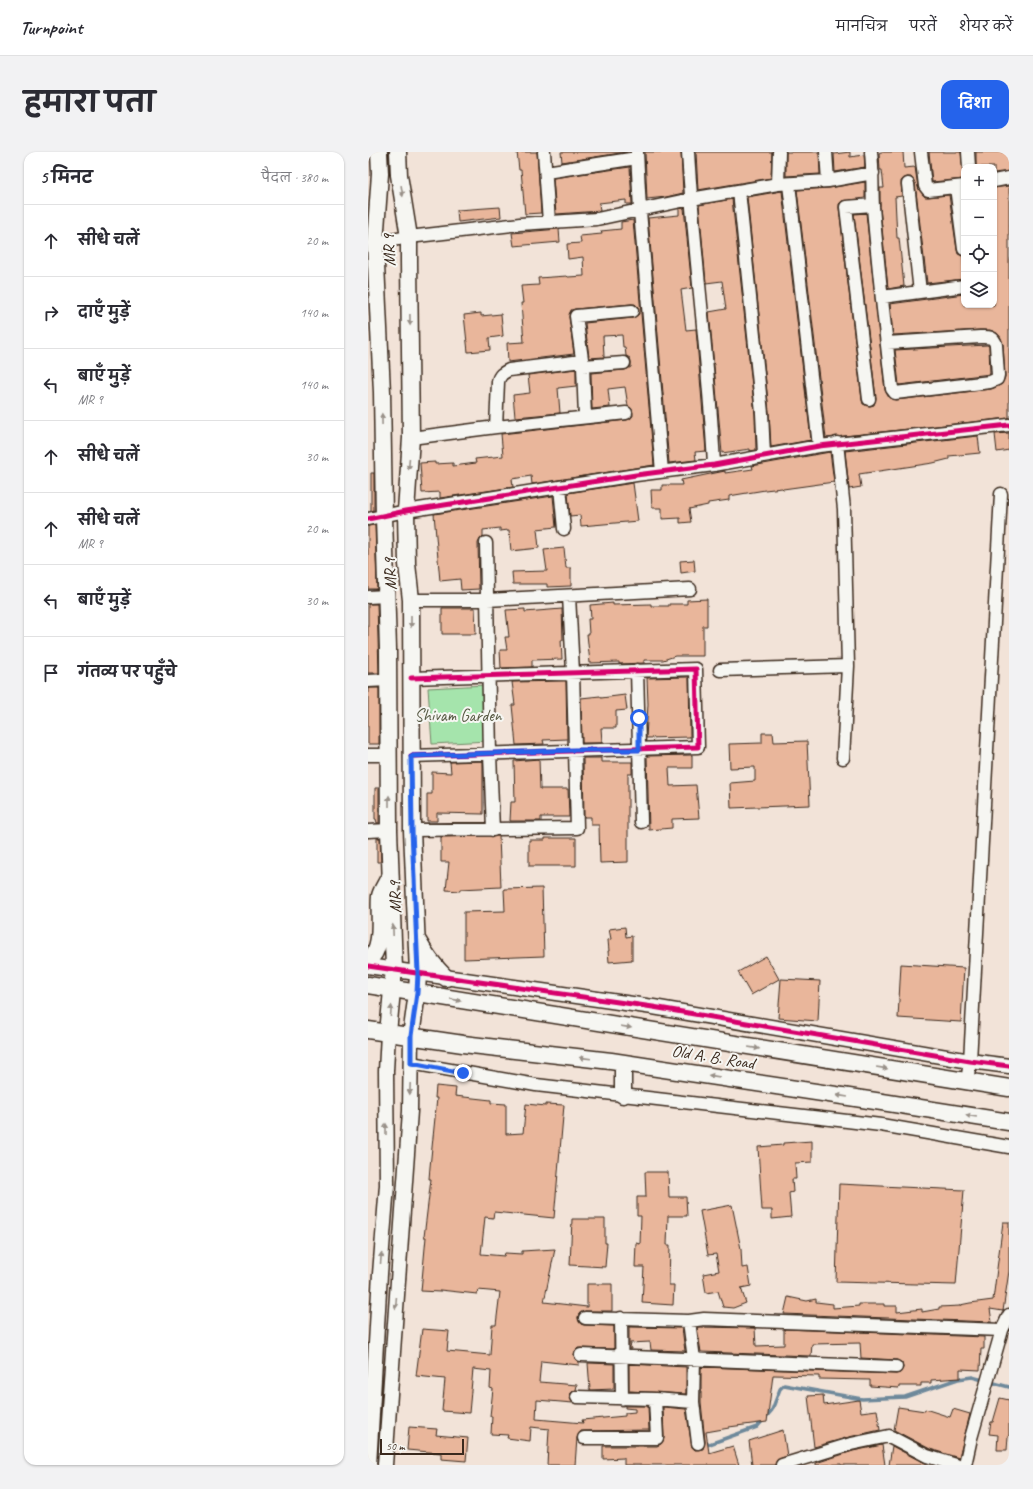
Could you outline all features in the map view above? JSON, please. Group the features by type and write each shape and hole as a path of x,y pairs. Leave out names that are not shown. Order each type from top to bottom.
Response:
{"main road":[{"name":"MR 9","path":"379,152 380,174 375,243 382,385 376,518 386,596 388,680 389,830 394,970 388,1033"},
{"name":"MR 9","path":"398,152 399,175 409,237 411,438 406,511 407,564 411,600 412,830 418,973 417,993 411,1036"},
{"path":"368,960 372,958 377,948 380,895 390,875"},
{"path":"416,938 426,957 446,978"},
{"path":"368,985 393,989"},
{"name":"Old A. B. Road","path":"393,989 1009,1088"},
{"path":"368,1030 388,1033"},
{"name":"Old A. B. Road","path":"388,1033 463,1044 623,1063 1009,1122"},
{"path":"623,1063 623,1095"}],"street":[{"path":"544,152 549,222"},
{"path":"688,152 691,199 712,415 714,465"},
{"path":"779,152 819,446"},
{"path":"826,152 828,181"},
{"path":"871,152 873,173 873,205 882,297 887,343 892,389 895,393 990,382 997,379 996,345 993,338 980,337 887,343"},
{"path":"921,152 925,186 928,190 960,186 963,236"},
{"path":"968,152 970,164"},
{"path":"546,172 637,155 640,211 662,472"},
{"path":"375,243 409,237 520,224 597,219 691,199 784,184 828,181 873,173"},
{"path":"997,180 1009,178"},
{"path":"908,184 920,292"},
{"path":"739,191 762,413 764,455"},
{"path":"869,399 846,207 873,205"},
{"path":"882,297 961,286"},
{"path":"585,417 582,363 576,316 632,311"},
{"path":"496,427 498,377 509,370 582,363 624,363"},
{"path":"411,438 626,413"},
{"path":"376,518 406,511 714,465 838,443 1009,425"},
{"path":"838,443 844,509 848,666 843,758"},
{"path":"560,487 564,529"},
{"path":"967,1082 970,1061 1001,494"},
{"path":"486,543 493,830"},
{"path":"411,600 487,600 690,589"},
{"path":"368,597 386,596"},
{"path":"412,830 577,828 573,672 569,596"},
{"path":"720,670 848,666"},
{"path":"411,678 696,669 698,748 575,750 411,756"},
{"path":"637,670 641,822"},
{"path":"368,681 388,680"},
{"path":"368,755 388,755"},
{"path":"368,830 389,830"},
{"path":"368,966 653,1007 970,1061 1009,1066"},
{"path":"369,1465 370,1411 387,1185 386,1071 388,1033"},
{"path":"385,1465 409,1119 411,1036"},
{"path":"411,1063 536,1085 852,1122 1009,1147"},
{"path":"965,1465 1002,1330 1009,1315"},
{"path":"585,1318 690,1321 704,1319 1002,1330"},
{"path":"621,1318 622,1399"},
{"path":"690,1321 694,1359 693,1402 698,1442"},
{"path":"581,1355 896,1367"},
{"path":"577,1397 655,1399 693,1402"},
{"path":"584,1438 657,1438 655,1399"},
{"path":"370,1411 389,1411"},
{"path":"370,1432 387,1432"},
{"path":"782,1465 851,1444 889,1436 927,1456 956,1465"}],"green space":[{"name":"Shivam Garden","path":"485,685 488,741 432,744 428,688"}],"building":[{"path":"517,152 537,152 541,213 525,214 521,170 519,170"},
{"path":"561,152 627,152 562,162"},
{"path":"645,152 681,152 683,193 647,199"},
{"path":"696,152 772,152 771,178 698,190"},
{"path":"786,152 819,152 820,174 786,176"},
{"path":"850,152 850,157 864,155 865,167 835,172 834,154"},
{"path":"903,152 904,168 915,167 918,187 925,197 949,195 957,250 958,254 961,255 961,279 927,283 915,183 911,177 907,177 901,181 902,196 895,197 897,238 899,238 904,286 888,289 880,207 880,188 884,188 882,170 880,170 879,153"},
{"path":"929,152 961,152 962,164 961,164 961,179 932,182"},
{"path":"976,152 1008,152 1009,171 997,173 997,164 976,164"},
{"path":"630,167 632,204 626,204 626,200 599,203 600,211 556,214 553,178"},
{"path":"865,182 865,198 842,201 839,204 839,208 862,400 863,404 870,406 874,405 876,398 854,214 866,213 885,390 889,398 896,400 991,389 1002,384 1005,377 1003,344 997,333 990,330 980,330 893,335 890,304 961,294 961,308 997,308 997,188 1009,186 1009,418 826,438 797,190 829,188"},
{"path":"782,191 811,440 771,447 769,412 747,197"},
{"path":"732,199 755,414 756,450 750,451 750,449 722,453 709,312 726,309 722,281 706,283 699,205"},
{"path":"500,207 501,217 458,222 457,210"},
{"path":"684,208 692,288 681,290 686,330 696,329 706,451 695,452 696,460 669,463 648,218 679,215 679,209"},
{"path":"633,220 654,465 532,484 531,476 512,479 513,487 440,498 440,492 422,493 420,463 453,463 453,466 476,463 475,459 503,456 501,434 627,420 633,416 632,409 628,406 625,387 608,389 610,407 592,409 591,373 625,370 631,367 631,362 630,358 626,356 625,347 623,347 622,335 603,336 604,357 589,358 585,323 633,318 639,314 638,307 635,304 571,310 569,317 574,354 508,362 507,343 524,342 521,286 539,285 538,278 584,276 583,257 568,259 567,244 581,243 580,236 602,234 601,231 621,229 621,222"},
{"path":"559,229 560,242 514,246 512,233"},
{"path":"481,313 481,316 501,314 503,336 489,338 490,350 468,352 464,315"},
{"path":"989,346 990,374 899,385 895,350"},
{"path":"576,369 576,386 558,388 560,413 515,417 513,395 530,393 528,375"},
{"path":"1009,433 1009,450 997,452 995,434"},
{"path":"978,436 980,453 949,456 949,459 933,463 859,474 861,487 849,489 845,451"},
{"path":"830,452 834,482 729,496 729,500 708,503 708,505 689,509 691,522 680,523 680,518 662,519 662,508 652,508 651,490 662,490 662,485 682,485 681,480 725,471 725,473 753,469 752,466"},
{"path":"371,473 374,473 374,510 371,511"},
{"path":"633,483 638,521 581,526 580,515 570,516 568,493"},
{"path":"553,496 556,527 537,529 539,548 511,551 509,530 500,531 500,528 483,530 483,536 478,543 479,589 461,590 460,579 440,581 434,514"},
{"path":"375,525 377,587 376,589 368,589 368,526"},
{"path":"564,548 566,568 571,568 571,586 547,587 547,584 513,584 512,572 547,571 544,550"},
{"path":"694,560 695,571 681,573 680,561"},
{"path":"707,599 707,626 703,626 703,656 675,656 663,660 644,660 644,663 590,663 587,634 589,634 588,619 591,619 590,605 613,603 613,605 651,604 651,606 669,606 669,604 687,604 687,600"},
{"path":"368,604 377,604 379,673 368,673"},
{"path":"442,608 475,608 476,634 442,634"},
{"path":"525,609 525,612 562,609 562,659 532,660 532,667 501,668 500,650 507,650 505,637 509,637 506,610"},
{"path":"689,677 690,737 646,738 648,704 647,678"},
{"path":"566,681 567,739 543,740 544,744 516,745 512,705 515,705 512,682"},
{"path":"368,688 379,688 379,744 368,744"},
{"path":"625,695 627,710 616,711 616,728 601,728 601,743 582,743 581,698 600,696 601,698"},
{"path":"762,733 773,733 774,742 807,741 810,805 731,808 730,783 755,781 755,767 730,768 729,744 762,743"},
{"path":"692,755 692,768 669,768 670,786 696,785 699,818 672,819 672,828 649,830 647,756"},
{"path":"583,758 601,758 601,762 632,762 632,774 628,774 628,862 600,863 599,825 591,825 591,817 584,817"},
{"path":"539,759 540,789 568,789 569,817 541,817 541,821 510,821 511,802 515,802 514,761"},
{"path":"483,761 483,814 437,813 437,821 427,821 427,794 432,794 432,772 451,773 450,762"},
{"path":"375,788 379,788 379,823 377,823 375,819"},
{"path":"499,836 501,887 460,889 460,891 446,890 449,862 441,862 441,837"},
{"path":"377,838 380,838 381,862 377,862"},
{"path":"545,838 576,838 576,866 529,866 529,840 545,840"},
{"path":"542,888 544,956 464,959 464,912 505,911 504,889"},
{"path":"625,927 626,937 632,936 632,960 609,962 608,940 611,939 609,929"},
{"path":"766,956 779,979 751,995 738,972"},
{"path":"901,964 964,968 961,1022 898,1018"},
{"path":"781,979 820,981 818,1021 778,1018"},
{"path":"436,1086 456,1088 455,1096 491,1100 491,1103 506,1104 506,1134 523,1133 526,1104 546,1106 546,1104 564,1105 554,1218 494,1212 493,1218 485,1217 481,1254 504,1256 505,1253 522,1254 522,1251 555,1249 544,1302 587,1307 587,1284 612,1284 612,1311 585,1311 579,1314 578,1318 581,1324 584,1325 614,1326 614,1349 578,1348 574,1355 575,1359 579,1362 579,1365 541,1361 539,1382 577,1385 576,1390 571,1393 570,1396 573,1403 537,1400 536,1419 583,1423 582,1420 625,1416 625,1413 635,1412 635,1409 625,1408 625,1406 648,1406 649,1430 581,1431 577,1438 575,1465 547,1465 549,1429 531,1427 530,1441 507,1438 508,1435 491,1434 492,1416 490,1416 493,1389 490,1388 491,1371 473,1369 469,1413 442,1411 445,1379 416,1376 422,1329 449,1331 447,1351 490,1355 492,1325 496,1325 500,1292 478,1290 477,1294 440,1290 440,1292 421,1291 426,1237 424,1237 431,1179 429,1179 437,1098 435,1098"},
{"path":"812,1141 812,1162 795,1163 796,1179 792,1179 793,1192 789,1193 791,1217 772,1219 772,1210 762,1210 758,1147 783,1145 783,1143"},
{"path":"645,1172 668,1172 669,1197 686,1197 687,1216 668,1216 667,1245 670,1245 669,1285 674,1285 673,1305 642,1303 644,1267 635,1267 636,1243 640,1244 641,1216 637,1216 637,1197 646,1197"},
{"path":"839,1184 964,1190 956,1285 836,1282"},
{"path":"732,1205 741,1249 742,1268 748,1267 751,1286 741,1288 746,1303 733,1308 723,1307 718,1291 706,1293 703,1274 719,1271 716,1254 708,1255 700,1211"},
{"path":"572,1219 605,1219 605,1243 607,1243 605,1267 570,1265"},
{"path":"1003,1222 1009,1222 1009,1271 1003,1311 990,1309 992,1322 784,1314 788,1297 807,1301 816,1299 816,1302 833,1304 833,1308 859,1306 859,1304 884,1304 884,1306 897,1306 897,1312 922,1309 922,1312 939,1309 939,1307 960,1306 993,1300"},
{"path":"629,1327 682,1328 685,1351 651,1350 650,1342 630,1343 631,1349 629,1349"},
{"path":"697,1327 755,1328 756,1346 784,1345 784,1329 984,1337 984,1349 981,1349 980,1370 960,1369 960,1378 931,1380 931,1383 921,1383 921,1386 899,1386 899,1388 870,1386 870,1380 819,1379 819,1376 773,1375 767,1422 729,1427 706,1432 709,1453 733,1446 739,1465 624,1465 624,1458 603,1459 603,1446 657,1446 661,1444 664,1438 663,1407 686,1409 692,1447 695,1450 703,1449 705,1442 701,1402 701,1367 896,1374 900,1373 903,1368 902,1363 897,1360 861,1358 860,1343 812,1344 811,1356 701,1352"},
{"path":"588,1363 614,1364 614,1389 590,1390"},
{"path":"629,1364 686,1367 686,1394 629,1391"},
{"path":"823,1395 824,1405 859,1400 861,1412 877,1410 880,1430 814,1447 808,1396"},
{"path":"1000,1398 1009,1400 1009,1436 1007,1450 997,1450 998,1435 989,1434 991,1422 993,1422"},
{"path":"898,1407 925,1411 925,1409 950,1417 953,1409 970,1414 959,1458 930,1449 894,1430"},
{"path":"409,1427 437,1429 436,1435 468,1438 466,1461 441,1459 441,1453 407,1450"},
{"path":"783,1430 787,1456 777,1460 775,1465 752,1465 749,1441"},
{"path":"882,1445 885,1465 816,1465 816,1463 853,1451"},
{"path":"892,1446 924,1463 927,1464 889,1465"}],"waterway":[{"path":"690,1451 757,1427 772,1410 780,1389 784,1385 862,1399 905,1397 958,1379 972,1377 1009,1387"}],"cycle path":[{"path":"368,519 406,511 636,475 714,465 819,446 1009,425"},
{"path":"411,678 696,669 698,747 411,756"},
{"path":"368,966 653,1007 970,1061 1009,1066"}],"route":[{"path":"463,1073 411,1063 411,1036 417,993 418,973 412,830 411,756 575,750 639,750 639,718"}]}
